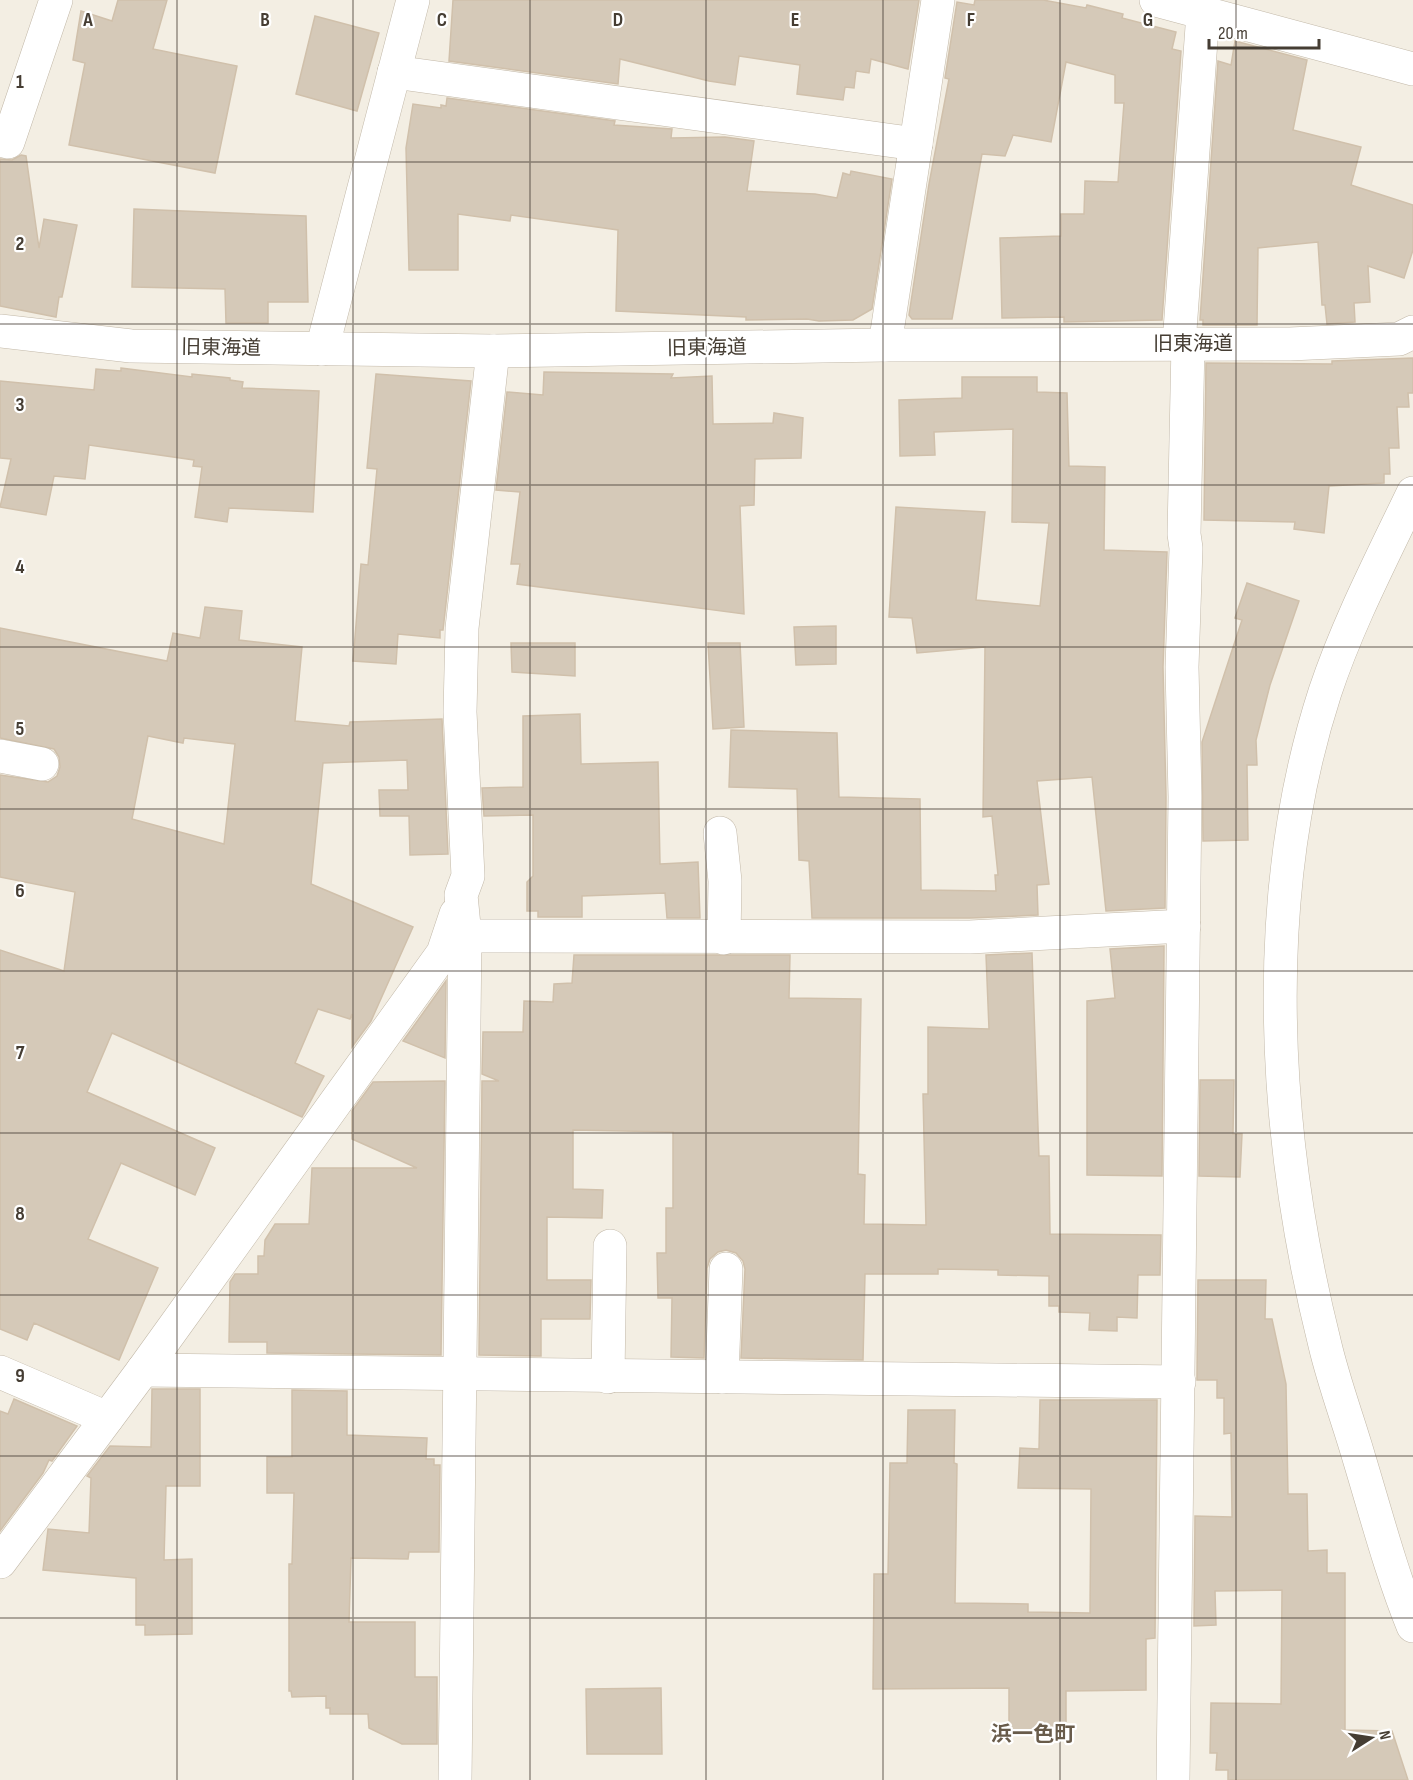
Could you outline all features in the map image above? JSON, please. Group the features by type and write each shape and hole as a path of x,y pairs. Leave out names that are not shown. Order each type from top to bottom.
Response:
{"street":[{"path":"0,140 8,142 56,0"},
{"path":"322,349 413,0"},
{"path":"885,345 938,0"},
{"path":"1156,0 1413,69"},
{"path":"1173,1780 1185,797 1182,667 1184,344 1203,13"},
{"path":"394,72 916,144"},
{"name":"旧東海道","path":"0,331 131,346 493,351 885,345 1290,344 1399,339 1413,332"},
{"path":"0,1562 143,1370 443,953 468,876 460,712 462,628 493,351"},
{"path":"1413,493 1368,586 1324,695 1294,819 1281,947 1281,994 1282,1059 1289,1140 1308,1265 1325,1346 1394,1576 1413,1626"},
{"path":"0,756 42,764"},
{"path":"720,833 725,881 724,938"},
{"path":"455,1780 465,936 461,895"},
{"path":"465,936 970,937 1184,926"},
{"path":"608,1377 610,1246"},
{"path":"722,1377 726,1269"},
{"path":"143,1370 460,1376 1179,1382"},
{"path":"0,1372 107,1418"}],"building":[{"path":"118,0 167,0 153,49 237,66 215,173 69,145 85,63 73,60 81,11 112,21"},
{"path":"453,0 919,0 908,69 871,59 869,73 856,71 854,88 845,87 843,100 797,94 800,65 739,56 735,85 709,81 620,59 618,84 449,61"},
{"path":"975,0 1043,0 1086,8 1087,5 1123,14 1122,18 1176,32 1172,49 1181,51 1162,320 1064,322 1064,317 1002,318 1000,238 1061,236 1061,214 1084,214 1085,181 1118,182 1124,103 1115,103 1115,75 1066,62 1051,142 1013,135 1005,156 982,154 952,319 912,319 909,315 929,184 949,79 945,78 957,2 974,5"},
{"path":"315,16 379,33 357,111 296,94"},
{"path":"1235,41 1307,60 1293,130 1361,147 1351,185 1413,205 1413,250 1404,278 1368,266 1370,302 1354,303 1355,322 1327,324 1325,305 1322,305 1318,242 1258,248 1257,325 1203,325 1203,320 1200,320 1218,61 1231,65"},
{"path":"447,98 615,121 614,125 672,129 671,138 725,137 754,141 747,191 815,194 837,198 843,173 850,175 851,171 892,179 872,309 853,320 819,321 807,319 746,320 746,317 616,311 618,230 511,215 510,221 458,214 458,270 409,270 406,148 413,104 441,108 441,105 446,106"},
{"path":"21,155 26,156 39,248 44,219 77,225 56,317 0,306 0,159 12,160"},
{"path":"134,209 306,216 308,302 268,302 268,323 226,323 225,289 132,287"},
{"path":"1413,358 1413,393 1408,393 1409,407 1397,407 1399,448 1389,448 1390,474 1384,474 1384,483 1329,486 1324,533 1294,529 1295,522 1204,520 1206,363 1332,364 1332,361"},
{"path":"121,368 192,377 192,374 230,378 230,380 243,382 242,388 319,391 313,512 229,508 227,522 195,517 202,467 193,466 194,460 89,445 85,479 54,476 46,515 0,507 11,459 0,458 0,381 94,390 96,369 121,371"},
{"path":"544,372 673,374 671,378 712,376 713,424 773,423 774,413 803,418 801,458 755,459 754,505 740,506 744,614 517,584 520,564 511,564 520,492 496,490 507,392 543,395"},
{"path":"376,374 471,381 443,630 440,630 440,638 398,634 396,664 353,661 361,564 368,565 377,469 367,468"},
{"path":"962,377 1037,377 1037,392 1067,393 1069,466 1105,467 1104,550 1167,552 1163,667 1166,797 1165,908 1106,911 1092,777 1037,781 1049,884 1037,885 1038,915 970,918 812,918 809,861 799,860 797,789 729,787 731,730 837,733 839,797 920,799 921,890 996,891 995,875 998,875 992,816 983,817 985,647 917,653 912,618 889,617 896,507 985,512 976,600 1040,606 1049,523 1012,522 1013,429 934,432 935,455 900,456 899,400 962,398"},
{"path":"1247,583 1299,601 1270,685 1256,740 1257,765 1247,765 1248,840 1203,841 1202,742 1242,620 1235,618"},
{"path":"205,607 242,611 239,640 302,647 295,721 349,726 350,722 442,719 448,854 410,855 409,816 380,816 379,790 408,790 407,760 323,763 311,884 413,927 371,1021 352,1047 352,1014 350,1019 318,1009 295,1063 324,1076 302,1117 112,1033 87,1092 215,1148 195,1195 121,1163 88,1239 158,1268 119,1360 34,1323 27,1340 0,1329 0,950 64,971 75,892 0,877 0,775 48,782 57,776 60,767 59,757 54,749 0,738 0,628 167,661 173,633 200,638","holes":["148,736 183,743 184,738 235,744 224,844 132,819"]},
{"path":"836,626 836,664 796,665 794,627"},
{"path":"511,643 575,643 575,676 512,672"},
{"path":"708,643 740,643 744,727 713,729"},
{"path":"580,714 581,764 658,762 660,864 698,862 700,918 667,918 665,893 582,896 582,917 538,917 538,911 527,911 527,882 533,876 533,815 484,816 482,788 523,787 523,716"},
{"path":"1164,946 1162,1176 1087,1175 1087,1001 1115,998 1110,949"},
{"path":"1032,953 1039,1156 1049,1156 1050,1234 1161,1235 1160,1275 1138,1275 1137,1318 1117,1317 1117,1331 1089,1330 1090,1313 1059,1312 1059,1306 1049,1306 1049,1276 998,1275 998,1270 938,1269 938,1274 865,1274 863,1360 741,1358 745,1269 743,1261 736,1253 726,1250 718,1252 710,1259 707,1268 704,1358 671,1357 672,1298 658,1298 657,1253 666,1253 666,1208 673,1208 673,1132 573,1130 573,1189 603,1190 602,1218 547,1217 547,1280 591,1280 590,1319 541,1319 541,1356 479,1355 482,1081 499,1081 482,1074 483,1032 523,1032 524,1001 553,1002 554,984 572,983 574,955 790,955 789,998 861,999 858,1174 865,1175 864,1224 926,1225 923,1094 928,1094 928,1027 989,1029 986,955"},
{"path":"446,981 445,1058 403,1041"},
{"path":"1200,1080 1234,1080 1233,1134 1242,1134 1240,1177 1199,1176"},
{"path":"445,1081 441,1355 267,1353 267,1342 229,1342 230,1282 235,1274 258,1274 258,1256 264,1256 265,1240 275,1224 309,1224 312,1168 417,1168 352,1139 352,1111 373,1082"},
{"path":"1198,1280 1266,1280 1265,1319 1272,1319 1286,1384 1288,1494 1307,1494 1308,1551 1327,1550 1327,1573 1345,1573 1345,1730 1392,1731 1408,1780 1228,1780 1228,1770 1216,1770 1217,1753 1210,1753 1211,1703 1281,1704 1282,1590 1215,1591 1216,1625 1194,1626 1195,1516 1232,1517 1231,1433 1224,1434 1224,1398 1217,1398 1217,1380 1197,1380"},
{"path":"152,1389 200,1389 200,1486 166,1486 164,1560 192,1559 192,1634 145,1635 145,1625 136,1625 136,1578 43,1570 48,1529 89,1533 91,1478 87,1476 110,1446 151,1447"},
{"path":"292,1390 347,1391 347,1435 427,1438 426,1459 434,1459 434,1465 440,1465 439,1552 409,1552 408,1559 351,1558 349,1622 415,1622 415,1677 437,1677 437,1744 402,1744 369,1728 368,1714 330,1714 330,1708 326,1708 326,1696 292,1697 289,1691 289,1564 292,1564 294,1493 267,1493 267,1457 292,1457"},
{"path":"14,1399 77,1426 52,1461 49,1460 43,1473 0,1531 0,1411 8,1414"},
{"path":"1040,1400 1157,1400 1155,1638 1146,1639 1146,1690 1066,1691 1066,1734 1009,1734 1009,1688 873,1689 874,1574 888,1574 890,1463 907,1463 908,1410 955,1410 954,1463 957,1464 955,1603 1028,1604 1028,1612 1090,1613 1091,1489 1018,1488 1020,1448 1039,1449"},
{"path":"661,1688 662,1754 587,1754 586,1689"}],"district":[{"name":"浜一色町","path":"1033,1734"}]}
